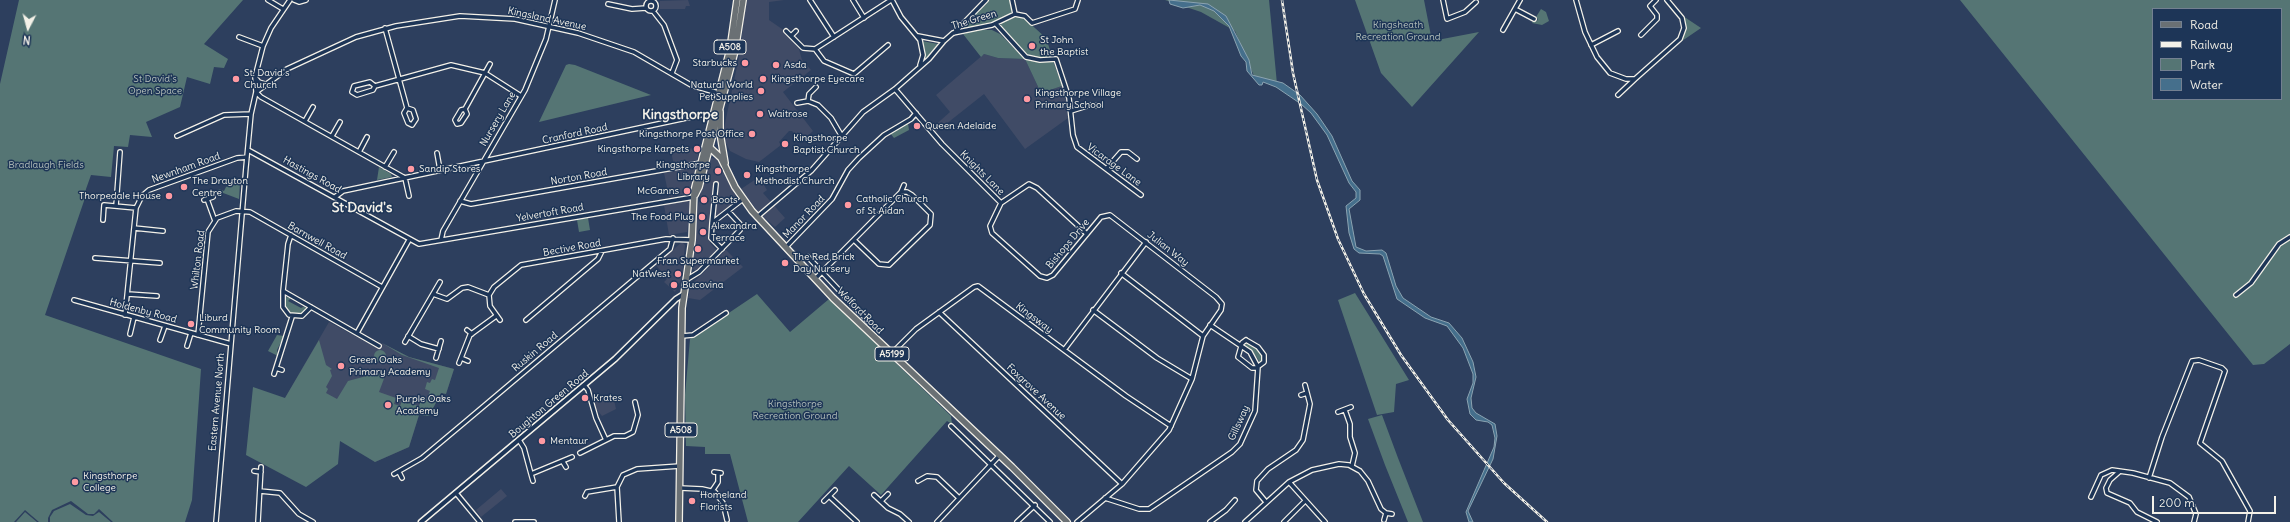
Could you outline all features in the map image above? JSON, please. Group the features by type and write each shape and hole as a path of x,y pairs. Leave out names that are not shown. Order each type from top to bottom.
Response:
{"main road":[{"name":"A508","path":"679,522 684,294 692,240 695,196 701,163 720,107 721,94 730,49 736,0"},
{"name":"A508","path":"695,196 699,187 708,145 712,115 721,94 735,51 742,0"},
{"name":"Welford Road","path":"720,107 720,125 725,166"},
{"name":"Welford Road","path":"708,145 720,155 743,199 757,217 815,279 891,354 1000,456 1067,522"}],"street":[{"path":"268,0 283,9"},
{"name":"Eastern Avenue North","path":"216,522 251,114 256,92 255,77 263,46 271,28 290,0"},
{"path":"294,0 299,2 306,0"},
{"name":"Nursery Lane","path":"441,240 441,235 533,73 550,26 555,0"},
{"path":"810,0 834,37"},
{"path":"852,0 864,18"},
{"path":"786,31 802,48 815,49 891,0 901,17 917,36 922,50 920,66"},
{"path":"953,33 986,0"},
{"path":"1012,0 1015,14 1025,16 1032,23 1075,9 1078,0"},
{"path":"1443,0 1447,19 1465,12 1476,2"},
{"path":"1503,30 1520,0"},
{"path":"1576,0 1578,13 1591,45 1610,73 1620,78 1635,79"},
{"path":"1641,35 1657,19 1657,15 1650,6 1656,0"},
{"path":"1618,95 1680,39 1684,28 1682,18 1667,0"},
{"path":"646,8 647,3 652,2 655,7 653,11"},
{"path":"608,4 632,9 646,8 653,11 664,25 677,60 672,73"},
{"path":"1515,9 1534,19"},
{"name":"The Green","path":"757,217 811,171 841,135 863,112 895,89 953,33 996,24 1015,14"},
{"name":"Kingsland Avenue","path":"256,92 287,69 356,37 385,28 460,16 499,17 550,26 616,45 647,59 691,85 721,94"},
{"name":"Vicarage Lane","path":"996,24 1026,57 1040,60 1056,59 1071,111 1072,135 1077,147 1084,154 1107,168 1141,195"},
{"path":"385,28 407,108 404,112 407,122 412,125 416,119 413,110 407,108"},
{"path":"791,36 796,31"},
{"path":"1591,45 1618,31"},
{"path":"917,36 944,41"},
{"path":"239,37 263,46"},
{"path":"815,49 824,61 854,74 888,45"},
{"path":"465,109 490,64"},
{"path":"375,86 370,82 354,86 352,92 357,95 372,91 375,86 451,65 485,74 521,96"},
{"path":"255,77 259,82 265,84"},
{"path":"808,101 809,94 816,87"},
{"name":"Knights Lane","path":"895,89 942,144 1001,204 1027,185 1032,185 1086,234"},
{"path":"256,92 405,178 409,196"},
{"path":"797,103 808,101 818,105 831,118 841,135"},
{"path":"1071,111 1093,105 1101,106"},
{"path":"1093,105 1093,110"},
{"path":"305,121 313,107"},
{"name":"Manor Road","path":"786,247 832,199 848,170 859,158 884,135 911,119 916,113"},
{"path":"177,136 224,115 251,114"},
{"name":"Cranford Road","path":"335,197 344,191 440,170 705,114 712,115"},
{"path":"332,136 340,122"},
{"path":"359,152 367,137"},
{"name":"Hastings Road","path":"248,150 335,197 409,240"},
{"path":"116,206 120,152"},
{"path":"385,167 394,152"},
{"path":"1107,168 1121,152 1128,152 1137,159"},
{"path":"437,153 440,170"},
{"name":"Newnham Road","path":"136,208 142,196 151,189 237,158 247,157"},
{"name":"Norton Road","path":"460,201 471,204 701,163"},
{"path":"716,184 711,238 722,250"},
{"path":"815,279 902,192 904,185"},
{"path":"854,240 880,265 887,266 894,262 928,227 932,219 930,212 912,194 902,192"},
{"name":"Yelvertoft Road","path":"409,240 419,244 695,196"},
{"path":"213,197 206,200 215,220"},
{"path":"712,223 743,199"},
{"name":"Bishops Drive","path":"1001,204 991,224 991,231 1045,278 1053,274 1101,217 1106,214"},
{"path":"103,220 104,205 136,208 125,314"},
{"path":"686,280 699,272 722,250 741,228 728,210"},
{"name":"Whilton Road","path":"198,335 206,237 215,220 230,213 243,211"},
{"name":"Barnwell Road","path":"243,211 250,212 382,287"},
{"name":"Julian Way","path":"1106,214 1113,216 1218,298 1222,303 1221,308 1210,325"},
{"path":"158,225 158,230"},
{"path":"134,228 163,231"},
{"path":"291,235 288,244 283,291 283,307 286,313 292,317 302,316 311,307"},
{"path":"2236,296 2251,283 2279,244 2290,237"},
{"name":"Bective Road","path":"489,295 493,288 521,265 673,238 692,240"},
{"name":"Ruskin Road","path":"394,474 426,455 670,249 673,238"},
{"path":"357,333 409,240"},
{"path":"1064,350 1146,242"},
{"path":"526,320 598,259 602,251"},
{"name":"Welford Road","path":"808,257 821,273 869,322"},
{"path":"95,258 160,263"},
{"path":"155,258 155,263"},
{"path":"1122,273 1203,336"},
{"path":"405,342 440,282"},
{"name":"Kingsway","path":"891,354 916,329 974,287 978,286 1126,396 1171,426"},
{"path":"432,294 447,299 462,288 468,287 489,295 490,306 500,320"},
{"path":"152,290 152,296"},
{"path":"283,291 379,346"},
{"path":"128,294 157,296"},
{"name":"Boughton Green Road","path":"421,522 584,385 637,339 676,298 684,294"},
{"name":"Holdenby Road","path":"74,300 231,344"},
{"path":"1093,310 1157,358 1192,379"},
{"path":"682,336 693,335 726,312"},
{"name":"Foxgrove Avenue","path":"938,312 1122,484"},
{"path":"459,363 471,335 496,316"},
{"path":"130,334 134,317"},
{"path":"274,374 292,317"},
{"path":"1077,522 1122,484 1171,426 1192,379 1203,336 1210,325 1240,346 1253,356 1258,367 1253,369 1239,359 1238,354 1240,346"},
{"path":"160,340 165,326"},
{"path":"467,330 471,335"},
{"path":"186,346 191,333"},
{"path":"408,336 421,344 439,349"},
{"name":"Gillsway","path":"1105,498 1139,509 1149,509 1237,448 1255,411 1258,367 1264,359 1261,350 1247,340 1243,341 1240,346"},
{"path":"436,358 440,341"},
{"path":"461,358 468,361"},
{"path":"2149,478 2162,437 2192,361 2199,360 2222,368 2225,371 2200,443 2222,461 2250,511 2248,522"},
{"path":"276,368 282,370"},
{"path":"584,385 588,390 596,418 606,440"},
{"path":"1266,502 1256,490 1257,481 1272,467 1296,450 1301,444 1310,407 1305,385"},
{"path":"1301,395 1307,393"},
{"path":"580,453 606,440 633,432 638,415 634,405"},
{"path":"1338,412 1351,407"},
{"path":"1345,410 1350,424 1350,437 1355,453 1352,466"},
{"path":"951,426 1035,504 1050,522"},
{"path":"519,440 524,448 533,481"},
{"path":"938,522 1000,456"},
{"path":"531,474 572,457"},
{"path":"563,462 566,467"},
{"path":"1245,522 1288,482 1327,466 1339,464 1352,466 1364,475 1381,509 1386,513 1392,514"},
{"path":"619,522 617,487 622,475 632,470 680,466"},
{"path":"254,471 261,470 258,522"},
{"path":"2092,497 2102,475 2112,470 2170,483 2189,497 2196,514 2194,522"},
{"path":"934,476 935,471"},
{"path":"398,472 402,478"},
{"path":"2120,472 2110,480 2106,488 2107,493 2130,503 2137,512 2157,522"},
{"path":"712,491 718,482 717,473"},
{"path":"918,481 927,476 934,476 940,479 959,498"},
{"path":"1288,482 1325,522"},
{"path":"585,496 586,490 617,487"},
{"path":"680,488 712,491 720,497 724,506 727,520"},
{"path":"260,490 280,493 299,514 313,522"},
{"path":"824,501 835,490"},
{"path":"456,493 480,522"},
{"path":"881,501 888,494"},
{"path":"874,495 909,522"},
{"path":"829,496 855,522"},
{"path":"1210,522 1226,510 1235,500"},
{"path":"1284,522 1305,501"},
{"path":"1017,522 1035,504"},
{"path":"718,508 724,506"},
{"path":"1384,520 1386,513"},
{"path":"516,522 534,522"}],"shaded area":[{"path":"688,0 690,6 686,6 685,9 660,9 660,1 658,1"},
{"path":"745,0 784,0 769,2 769,20 782,29 799,49 802,60 811,70 783,92 813,131 801,142 792,131 789,131 779,142 781,145 759,162 746,159 730,151 725,141 724,128 741,48"},
{"name":"Kingsthorpe Village Primary School","path":"984,54 998,58 1025,59 1041,93 1062,86 1067,104 1068,118 1025,149 984,94 936,132 932,128 950,112 936,95"},
{"path":"700,147 697,160 674,165 671,152"},
{"path":"712,158 720,159 736,197 735,203 711,220 710,243 716,250 696,271 691,268 698,207 707,162"},
{"path":"697,167 692,193 669,197 664,173"},
{"path":"759,177 767,190 763,193 785,218 775,227 759,213 741,189"},
{"path":"688,200 691,203 687,232 669,235 664,205"},
{"path":"682,242 685,245 682,278 675,292 664,282 667,279 656,265"},
{"path":"726,250 743,267 700,300 688,298 691,285"},
{"name":"Purple Oaks Academy","path":"329,322 379,349 382,343 409,357 454,369 446,394 441,393 429,416 419,415 409,447 375,462 285,398"},
{"path":"613,395 616,409 602,416 597,410 595,402"},
{"path":"501,489 507,496 481,517 476,510"}],"green space":[{"path":"19,0 243,0 204,44 228,59 224,68 214,67 210,84 187,77 180,107 146,122 152,137 130,135 128,147 114,146 111,177 91,175 84,201 45,315 201,369 192,500 185,522 113,522 99,509 94,514 88,514 71,501 52,510 48,518 48,522 39,522 25,510 14,522 0,522 0,84"},
{"path":"989,0 1010,0 1012,13 995,21 962,29"},
{"path":"1165,0 1269,0 1277,84 1254,76 1235,31 1201,12"},
{"name":"Kingsheath Recreation Ground","path":"1355,0 1424,0 1432,41 1479,32 1412,107 1381,73"},
{"path":"1960,0 2290,0 2290,344 2264,364 2253,365"},
{"path":"1541,9 1546,12 1549,21 1542,25 1532,23 1534,20 1537,21 1538,19 1536,17"},
{"path":"1019,16 1025,19 1046,38 1052,56 1040,58 1026,55 1001,26 1001,22"},
{"path":"1683,16 1701,28 1682,41 1685,29"},
{"path":"976,30 992,30 1000,34 1025,59 998,58 984,54 981,57 963,34"},
{"path":"922,41 938,44 924,61 925,50"},
{"path":"1025,59 1038,62 1053,61 1062,86 1041,93"},
{"path":"569,64 651,95 539,122 566,65"},
{"path":"908,123 909,130 894,138 890,133"},
{"path":"379,167 391,174 392,177 377,180"},
{"path":"234,183 240,183 239,199 218,191 219,189 224,191 226,187"},
{"path":"588,218 590,230 579,232 577,220"},
{"path":"1355,293 1409,380 1396,384 1394,412 1377,415 1338,300"},
{"name":"Kingsthorpe Recreation Ground","path":"757,294 790,332 829,299 951,416 952,424 947,421 881,495 849,466 798,522 748,522 730,454 705,454 705,447 686,446 685,395 690,339"},
{"path":"286,297 291,298 288,301 301,308 305,306 306,310 300,315 290,313 285,307"},
{"path":"277,335 284,336 277,350 278,356 268,351"},
{"path":"319,340 326,365 332,369 330,370 332,376 326,387 328,389 326,393 337,399 348,381 374,374 376,372 385,376 379,392 396,398 394,404 400,406 402,401 419,406 421,400 426,401 430,391 425,389 427,382 430,383 432,379 435,380 439,368 402,355 382,343 409,357 454,369 446,394 441,393 429,416 419,415 409,447 375,462 340,441 338,464 306,487 246,455 253,387 285,398"},
{"path":"1246,342 1257,348 1262,355 1262,361 1259,361 1253,352 1245,346"},
{"path":"380,350 384,352 386,356 384,360 380,362 376,360 374,356 376,352"},
{"path":"1382,415 1423,522 1408,522 1385,465 1368,419"},
{"path":"70,504 86,515 93,516 99,512 111,522 50,522 50,517 54,511"},
{"path":"25,512 37,522 16,522"}],"water":[{"path":"1169,0 1208,4 1226,16 1249,60 1252,75 1283,83 1300,95 1317,114 1332,136 1352,181 1360,190 1360,200 1349,209 1356,247 1366,251 1382,250 1386,253 1396,286 1403,298 1431,317 1449,323 1462,338 1473,362 1476,377 1471,398 1472,408 1476,413 1495,424 1497,436 1493,459 1468,511 1473,522 1469,522 1466,512 1494,447 1495,438 1492,425 1488,422 1476,420 1470,414 1467,399 1473,383 1473,374 1463,348 1447,326 1425,318 1397,299 1383,256 1380,254 1359,253 1354,249 1349,233 1346,206 1356,198 1356,192 1349,183 1327,135 1311,113 1301,104 1276,87 1263,82 1262,85 1259,85 1247,71 1246,62 1241,56 1229,26 1214,11 1200,5 1183,8 1170,4"}],"railway":[{"path":"1282,0 1293,73 1317,180 1338,239 1364,294 1401,355 1448,420 1504,483 1547,522"}],"place":[{"name":"St John the Baptist","path":"1032,46"},
{"name":"Starbucks","path":"745,63"},
{"name":"Asda","path":"776,65"},
{"name":"St. David's Church","path":"236,79"},
{"name":"Kingsthorpe Eyecare","path":"763,79"},
{"name":"Natural World Pet Supplies","path":"761,91"},
{"name":"Kingsthorpe Village Primary School","path":"1027,99"},
{"name":"Waitrose","path":"760,114"},
{"name":"Queen Adelaide","path":"917,126"},
{"name":"Kingsthorpe Post Office","path":"752,134"},
{"name":"Kingsthorpe Baptist Church","path":"785,144"},
{"name":"Kingsthorpe Karpets","path":"697,149"},
{"name":"Sandip Stores","path":"411,169"},
{"name":"Kingsthorpe Library","path":"718,171"},
{"name":"Kingsthorpe Methodist Church","path":"747,175"},
{"name":"The Drayton Centre","path":"184,187"},
{"name":"McGanns","path":"687,191"},
{"name":"Thorpedale House","path":"169,196"},
{"name":"Boots","path":"704,200"},
{"name":"Catholic Church of St Aidan","path":"848,205"},
{"name":"The Food Plug","path":"702,217"},
{"name":"Alexandra Terrace","path":"703,232"},
{"name":"Fran Supermarket","path":"698,249"},
{"name":"The Red Brick Day Nursery","path":"785,263"},
{"name":"NatWest","path":"678,274"},
{"name":"Bucovina","path":"674,285"},
{"name":"Liburd Community Room","path":"191,324"},
{"name":"Green Oaks Primary Academy","path":"341,366"},
{"name":"Krates","path":"585,398"},
{"name":"Purple Oaks Academy","path":"388,405"},
{"name":"Mentaur","path":"542,441"},
{"name":"Kingsthorpe College","path":"75,482"},
{"name":"Homeland Florists","path":"692,501"}],"district":[{"name":"Kingsthorpe","path":"680,115"},
{"name":"St David's","path":"362,208"}],"park label":[{"name":"St David's Open Space","path":"155,84"},
{"name":"Bradlaugh Fields","path":"46,165"}]}
